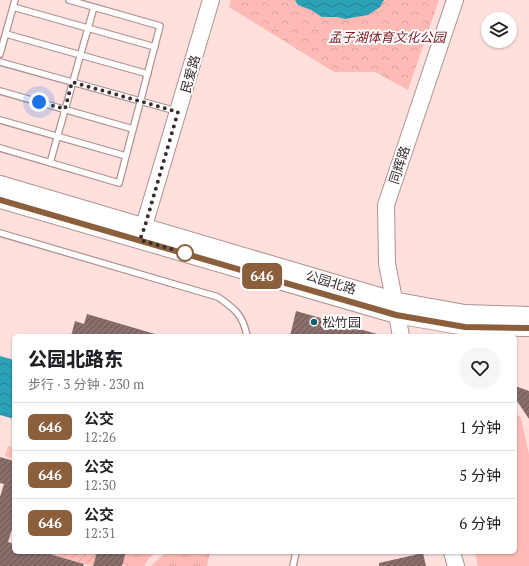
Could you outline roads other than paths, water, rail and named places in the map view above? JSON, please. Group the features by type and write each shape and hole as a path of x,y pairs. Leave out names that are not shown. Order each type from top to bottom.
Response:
{"main road":[{"name":"民爱路","path":"142,233 211,0"},
{"name":"同辉路","path":"402,334 387,263 386,205 455,0"},
{"name":"公园北路","path":"0,184 142,233 465,327 529,328"},
{"name":"公园北路","path":"0,200 142,233"},
{"name":"公园北路","path":"395,307 465,313 529,315"},
{"path":"453,554 456,566"}],"lane":[{"path":"0,54 15,0"},
{"path":"0,148 119,183 160,26 69,0"},
{"path":"13,7 155,47"},
{"path":"50,163 94,7"},
{"path":"6,34 148,74"},
{"path":"0,62 178,112"},
{"path":"0,91 133,129"},
{"path":"0,120 126,156"},
{"path":"0,233 218,297 234,308 245,325 247,334"},
{"path":"293,566 296,554"}],"water":[{"path":"295,0 384,0 380,7 368,15 345,19 337,17 322,17 311,10 298,5"},
{"path":"0,356 12,359 12,418 0,415"}],"place":[{"name":"松竹园","path":"314,322"}],"park label":[{"name":"孟子湖体育文化公园","path":"387,37"}]}
